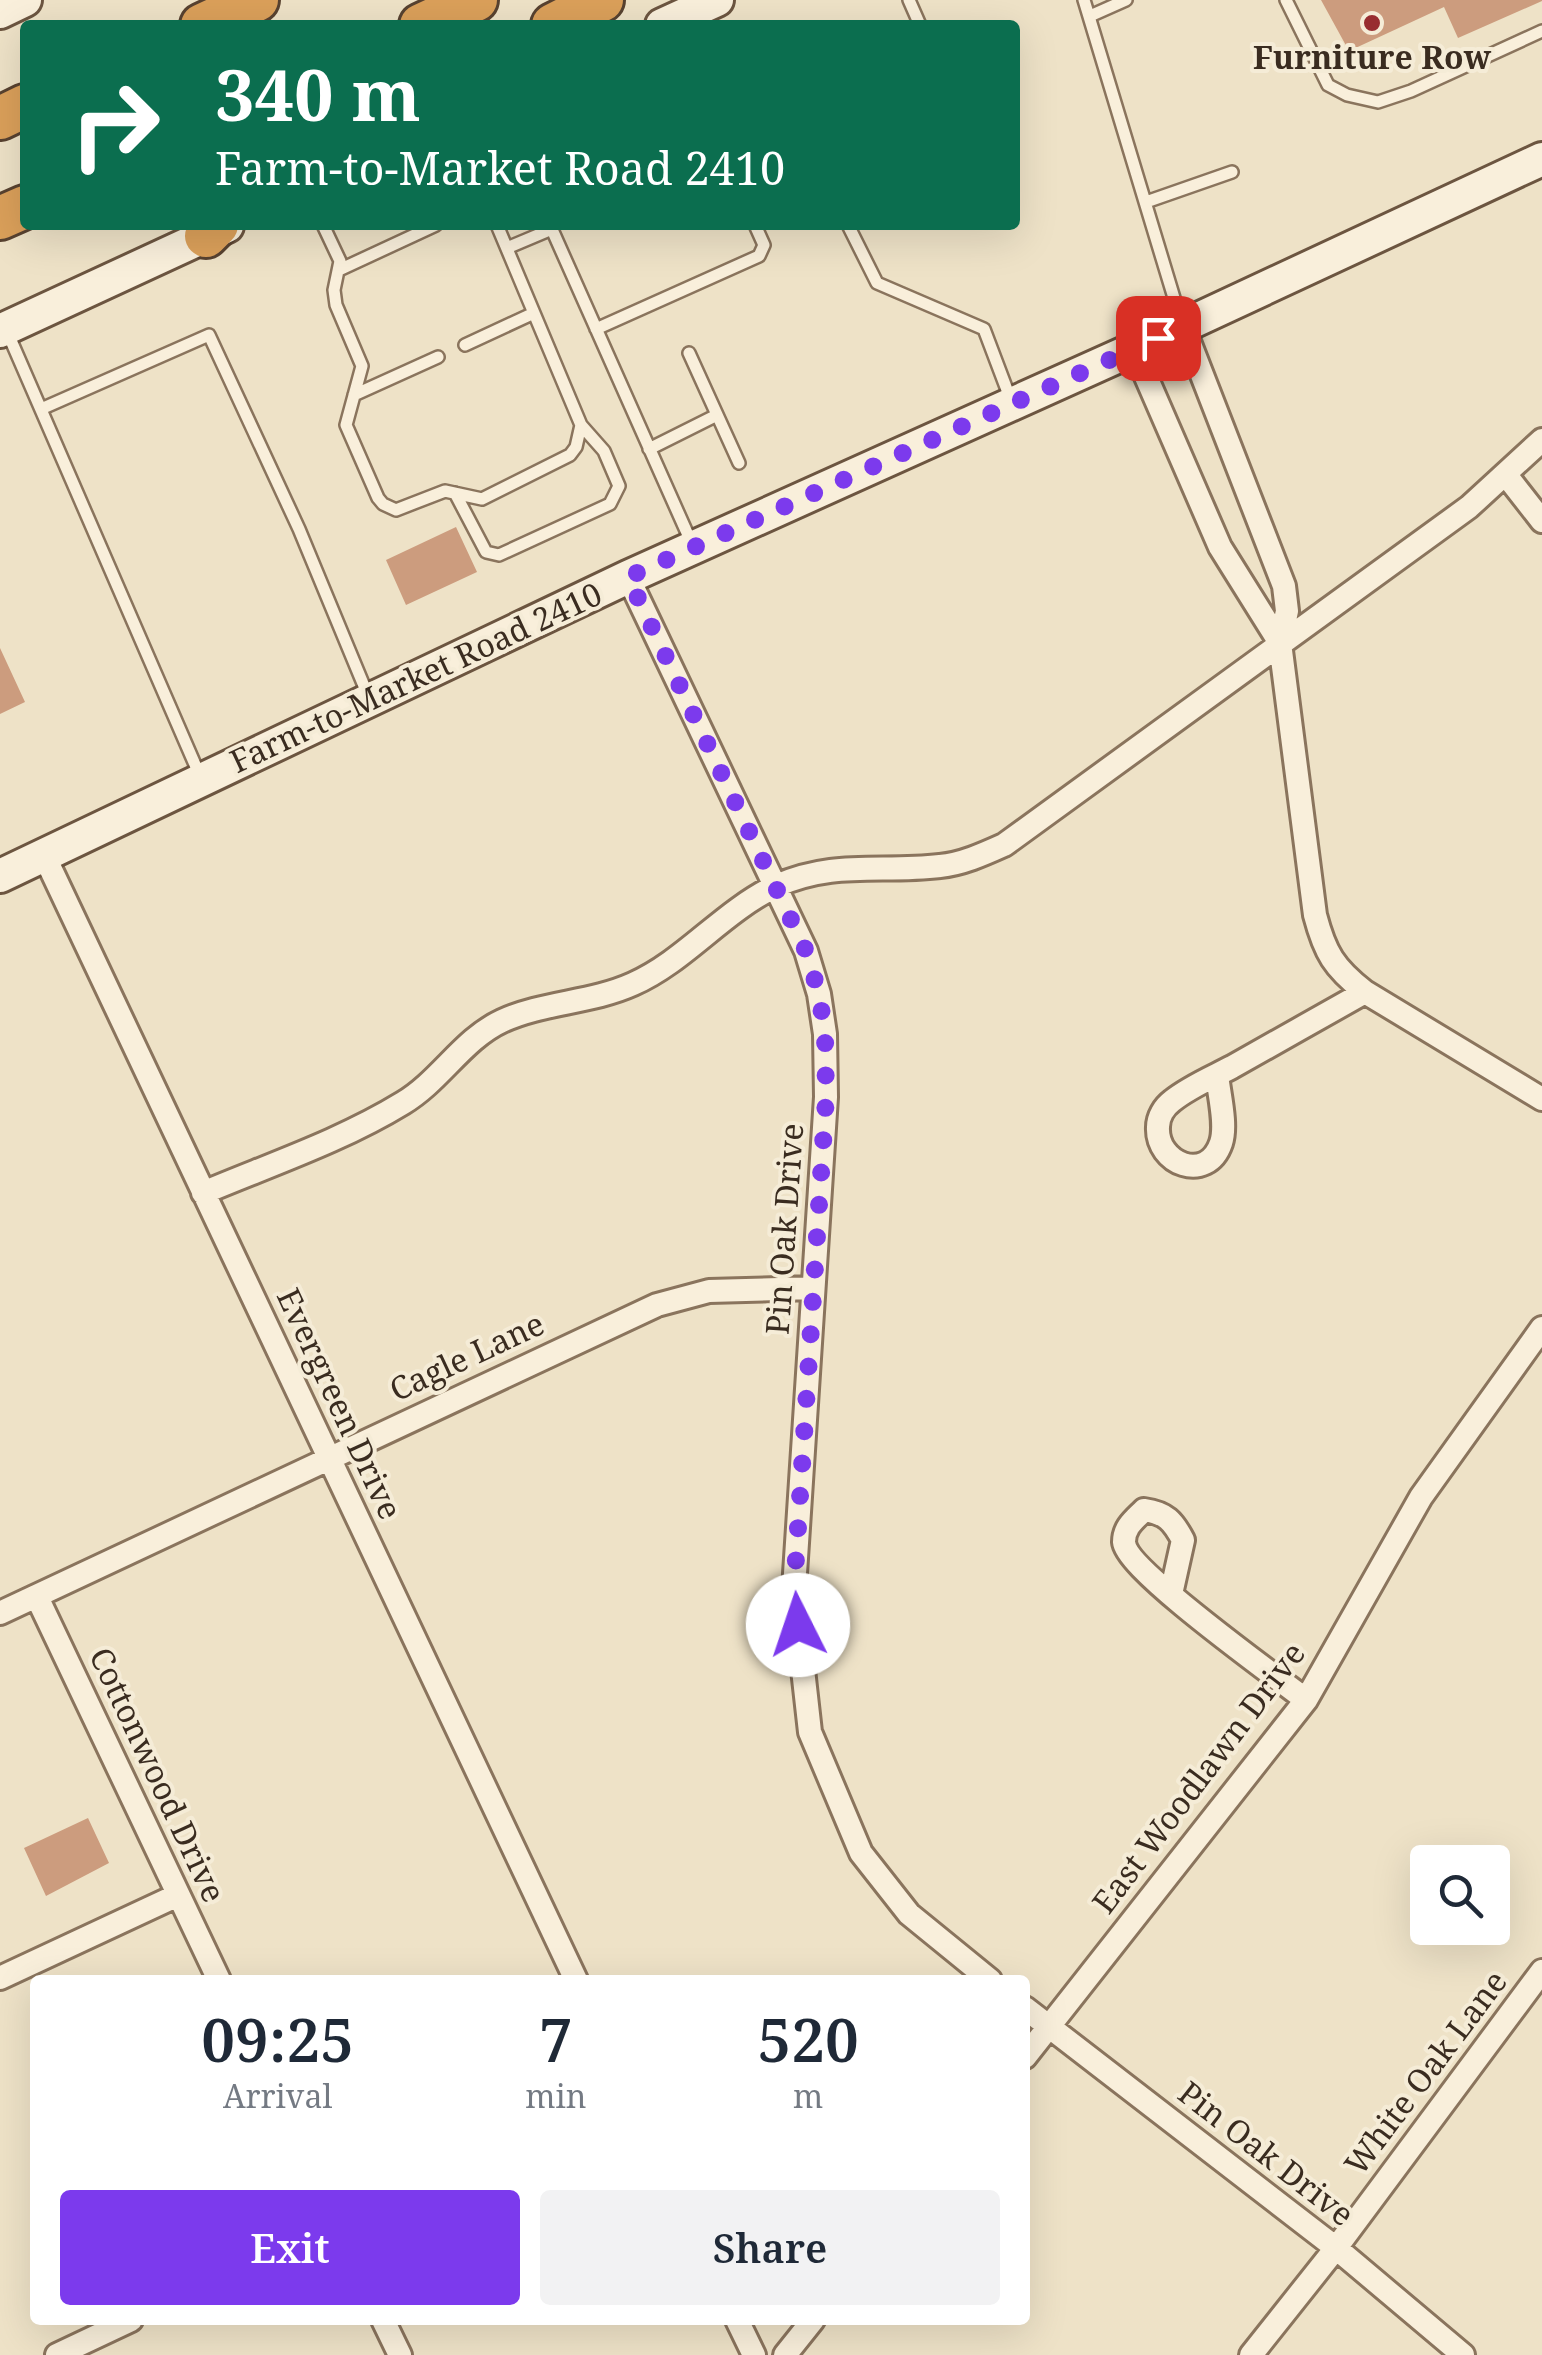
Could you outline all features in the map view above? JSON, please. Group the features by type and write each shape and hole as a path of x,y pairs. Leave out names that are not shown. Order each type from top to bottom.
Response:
{"highway":[{"path":"213,20 257,0"},
{"path":"432,20 476,0"},
{"path":"564,20 602,0"}],"main road":[{"path":"0,12 26,0"},
{"path":"673,20 717,0"},
{"name":"Farm-to-Market Road 2410","path":"0,876 628,577 1134,349 1542,159"},
{"path":"3,330 216,230"}],"street":[{"path":"1183,326 1284,586 1287,611 1280,643 1324,949 1342,974 1365,992 1542,1100"},
{"path":"1134,349 1220,547 1280,643"},
{"path":"202,1193 366,1123 406,1101 499,1022 633,984 662,968 739,905 777,886 843,867 891,870 944,866 1004,845 1468,507 1542,440"},
{"path":"1506,475 1542,521"},
{"name":"Pin Oak Drive","path":"628,577 777,886 806,951 819,994 825,1034 826,1098 794,1589 810,1732 860,1853 909,1914 984,1975"},
{"name":"Evergreen Drive","path":"44,855 574,1975"},
{"path":"1217,1075 1365,992"},
{"name":"Cagle Lane","path":"0,1614 657,1305 709,1291 813,1288"},
{"name":"East Woodlawn Drive","path":"1030,2051 1306,1700 1421,1498 1542,1328"},
{"path":"1171,1594 1306,1700"},
{"name":"Cottonwood Drive","path":"37,1597 217,1975"},
{"path":"0,1978 178,1895"},
{"name":"White Oak Lane","path":"1252,2355 1542,1971"},
{"name":"Pin Oak Drive","path":"1030,2012 1336,2248 1464,2355"},
{"path":"58,2355 121,2325"},
{"path":"385,2325 400,2355"},
{"path":"740,2325 754,2355"},
{"path":"785,2355 809,2325"}],"lane":[{"path":"1084,0 1183,326"},
{"path":"1090,16 1126,0"},
{"path":"1286,0 1328,85 1347,95 1378,102 1411,92 1542,31"},
{"path":"1146,202 1232,172"},
{"path":"326,230 338,254 336,304 362,366 347,416 347,432 383,504 405,509 439,492 482,499 570,455 576,447 580,425"},
{"path":"340,270 425,230"},
{"path":"455,493 486,552 499,555 610,504 619,486 604,451 580,425 499,230"},
{"path":"507,248 545,230"},
{"path":"552,230 693,548"},
{"path":"596,329 760,256 764,250 757,230"},
{"path":"850,230 877,283 984,329 1012,404"},
{"path":"465,345 534,314"},
{"path":"3,330 202,780"},
{"path":"41,410 209,335 299,529 370,700"},
{"path":"688,353 740,463"},
{"path":"354,395 438,357"},
{"path":"650,448 717,415"}],"building":[{"name":"Furniture Row","path":"1321,0 1542,1 1458,38 1444,7 1349,51"},
{"path":"456,527 477,572 406,605 386,560"},
{"path":"0,648 25,702 0,714"},
{"path":"88,1818 109,1863 46,1896 24,1848"}],"place":[{"name":"Furniture Row","path":"1372,23"}],"route":[{"path":"798,1625 794,1589 826,1098 825,1034 819,994 806,951 777,886 628,577 1158,338"}]}
